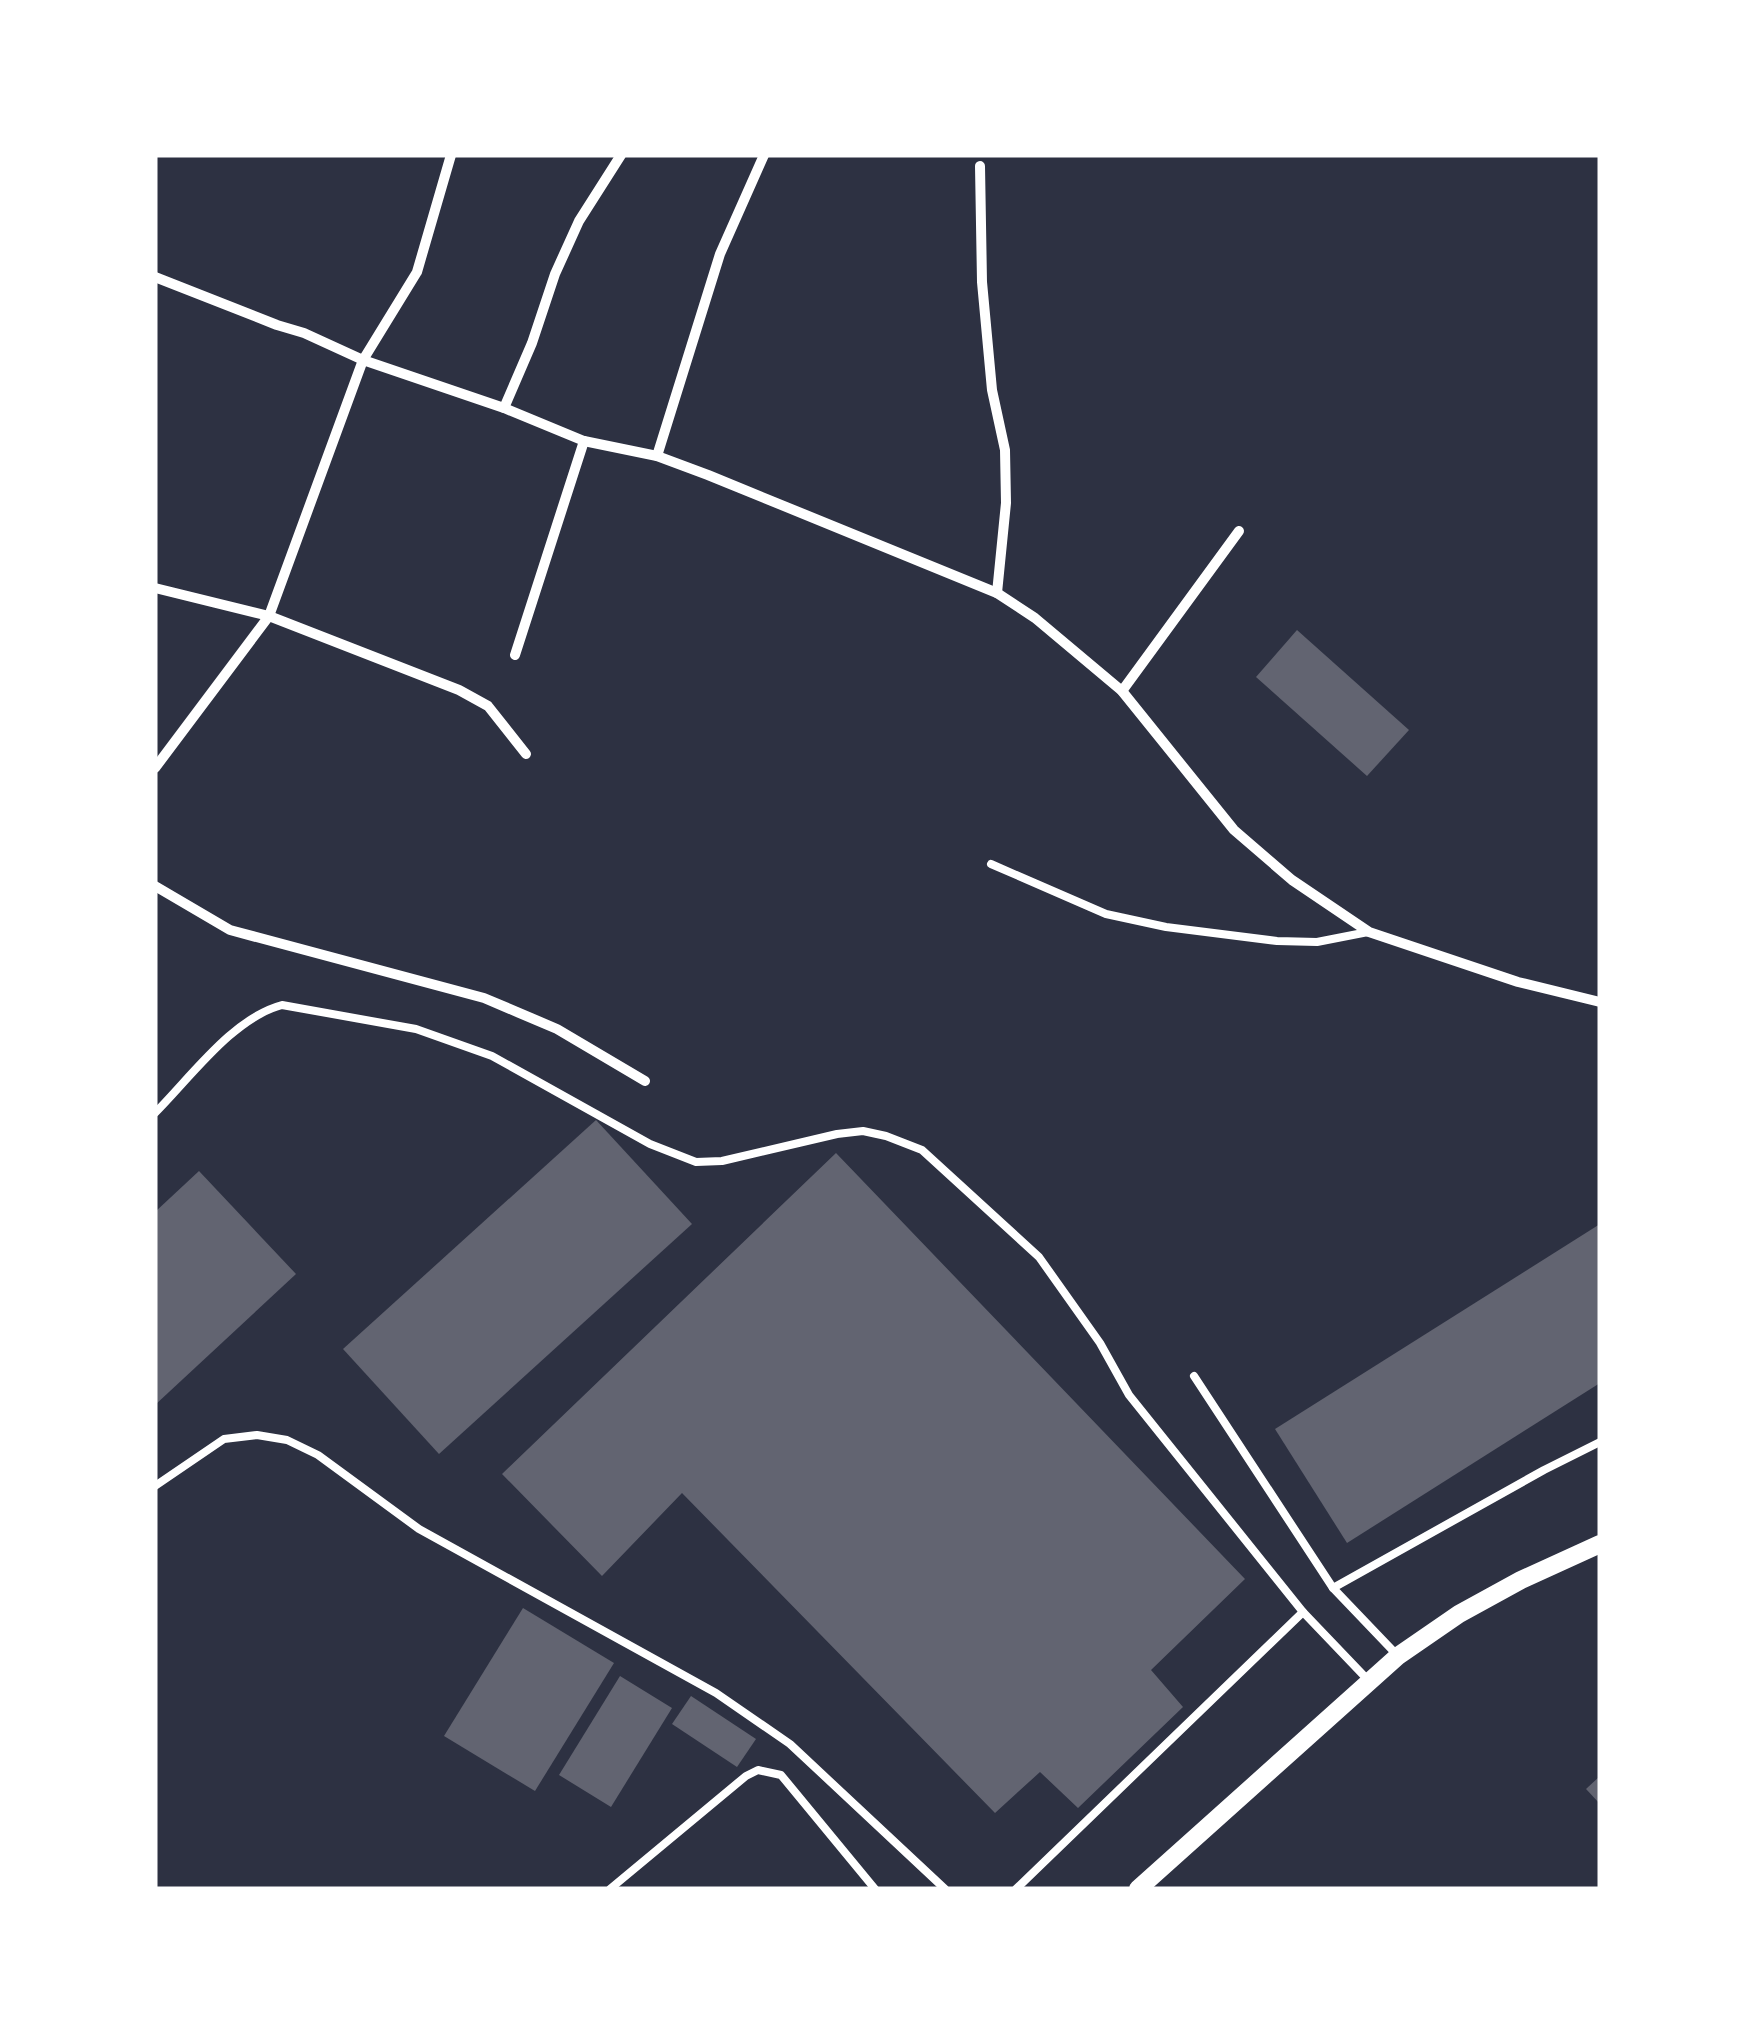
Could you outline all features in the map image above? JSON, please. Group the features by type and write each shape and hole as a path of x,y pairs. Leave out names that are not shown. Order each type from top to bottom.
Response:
{"street":[{"path":"155,768 268,616 363,360 416,272 451,155"},
{"path":"504,408 563,256 621,155"},
{"path":"658,456 720,254 764,155"},
{"path":"980,166 982,282 992,390 1005,467 1006,503 997,593"},
{"path":"155,278 304,333 363,360 584,440 658,456 997,593 1035,618 1122,692 1234,830 1292,880 1369,932 1485,972 1600,1002"},
{"path":"514,655 584,440"},
{"path":"1122,692 1240,531"},
{"path":"155,588 268,616 459,690 488,706 526,754"},
{"path":"155,886 230,930 484,998 557,1029 646,1081"},
{"path":"1147,1886 1398,1656 1459,1614 1600,1544"}],"lane":[{"path":"991,864 1106,914 1166,927 1317,942 1369,932"},
{"path":"155,1113 241,1024 260,1010 282,1004 416,1028 492,1056 650,1144 696,1162 722,1161 863,1131 922,1150 1040,1257 1100,1343 1129,1395 1303,1612 1369,1681"},
{"path":"1194,1376 1333,1588 1398,1656"},
{"path":"155,1486 224,1439 258,1435 287,1440 318,1455 419,1529 716,1693 790,1744 945,1889"},
{"path":"1333,1588 1600,1442"},
{"path":"1016,1889 1303,1612"},
{"path":"610,1889 758,1770 782,1774 874,1889"}],"building":[{"path":"1297,630 1409,730 1367,776 1256,677"},
{"path":"596,1120 692,1224 439,1454 343,1349"},
{"path":"836,1153 1245,1579 1151,1670 1183,1707 1078,1808 1040,1772 995,1813 682,1493 602,1576 502,1474"},
{"path":"199,1171 296,1274 155,1405 155,1212"},
{"path":"1600,1224 1600,1383 1347,1543 1275,1429"},
{"path":"523,1608 614,1663 535,1791 444,1736"},
{"path":"620,1676 672,1708 611,1807 559,1775"},
{"path":"691,1696 756,1739 737,1767 672,1724"},
{"path":"1600,1776 1600,1804 1586,1789"}]}
